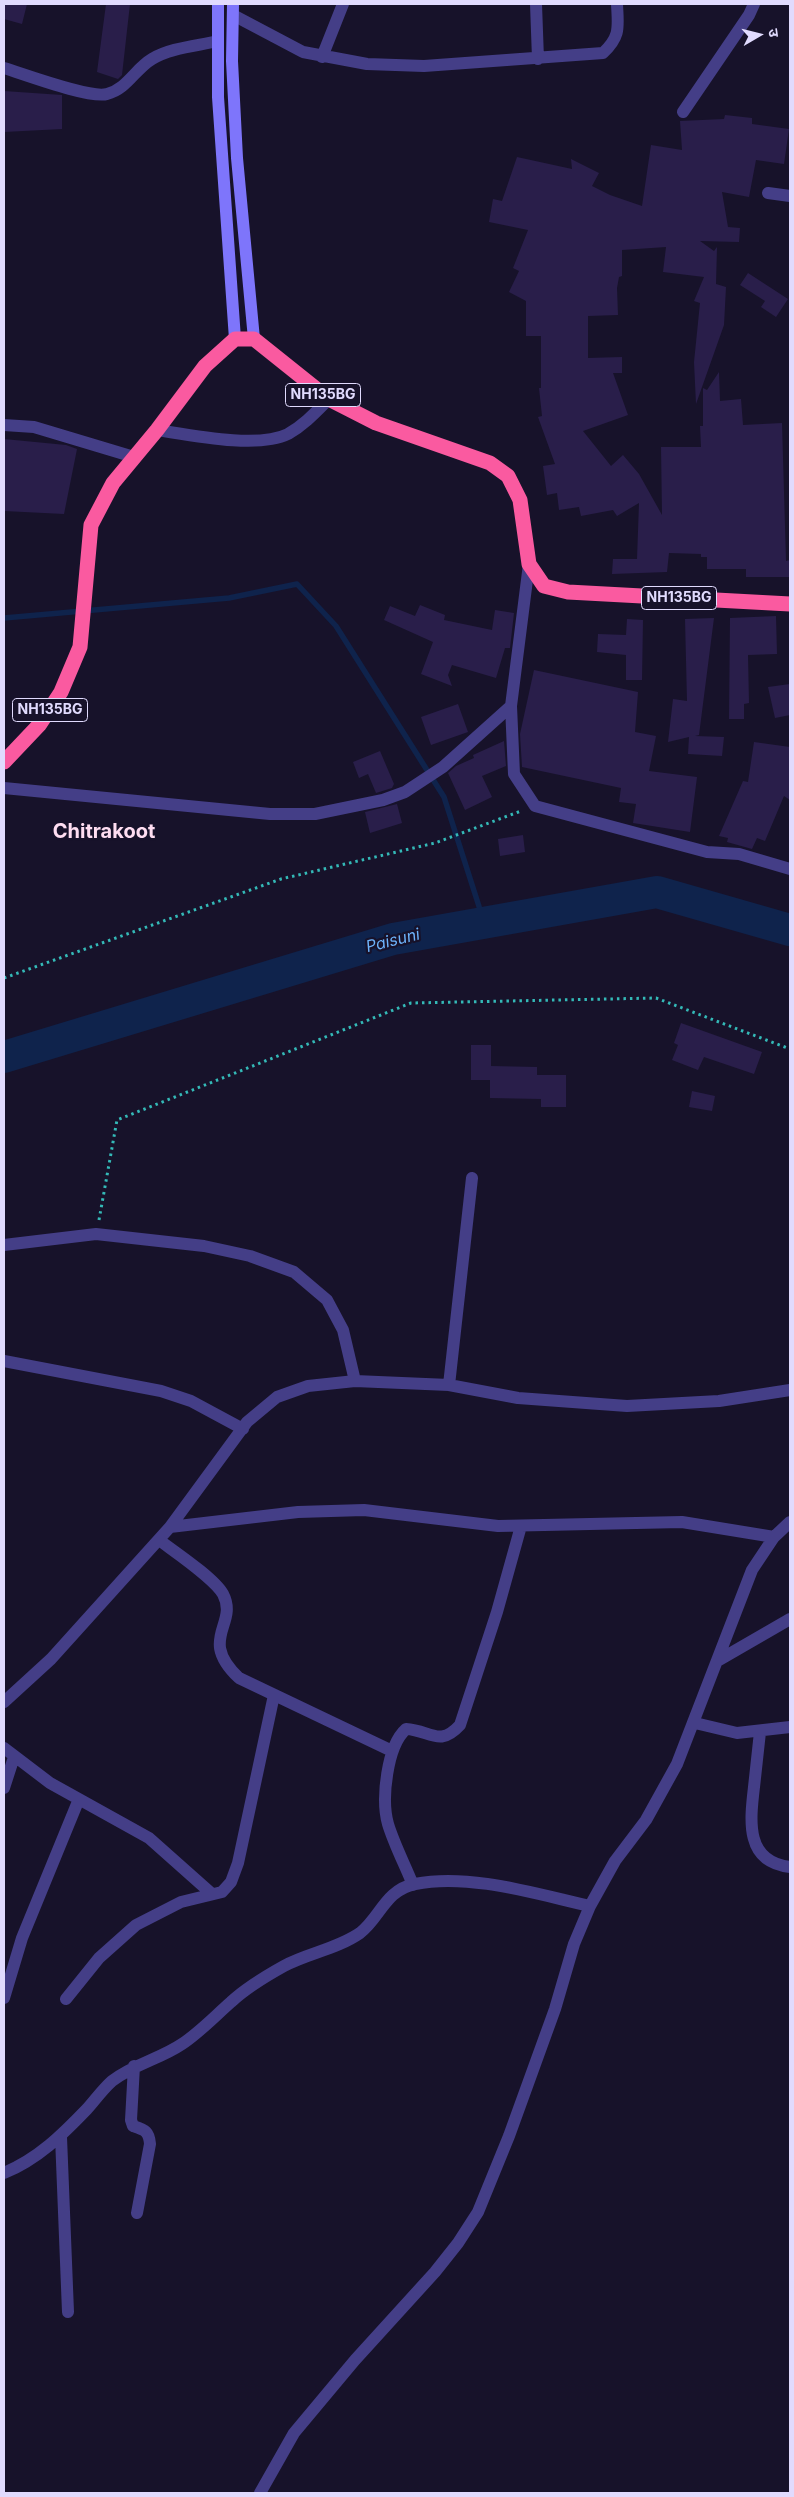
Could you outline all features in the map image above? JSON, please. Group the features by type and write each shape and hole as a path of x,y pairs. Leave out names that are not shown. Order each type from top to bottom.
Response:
{"highway":[{"path":"235,339 254,339"},
{"name":"NH135BG","path":"4,762 40,724 61,692 80,648 91,525 113,483 157,430 204,366 235,339"},
{"name":"NH135BG","path":"254,339 328,399 376,423 490,463 508,476 520,500 529,564 544,586 568,592 790,604"}],"street":[{"path":"218,4 218,97 235,339"},
{"path":"322,57 344,4"},
{"path":"536,4 538,59"},
{"path":"233,9 302,52 367,64 424,66 603,53 614,42 618,30 617,4"},
{"path":"683,112 749,15 754,4"},
{"path":"233,9 232,61 237,158 254,339"},
{"path":"4,68 88,93 106,95 122,87 150,60 164,53 218,41"},
{"path":"768,193 790,196"},
{"path":"157,430 217,439 263,439 286,435 304,424 328,399"},
{"path":"4,425 34,427 134,457"},
{"path":"529,564 511,706 514,774 535,806 708,852 739,854 790,869"},
{"path":"4,788 279,814 316,814 375,802 405,792 442,768 511,706"},
{"path":"449,1386 472,1178"},
{"path":"4,1245 96,1234 204,1246 250,1256 294,1272 328,1300 343,1330 355,1381"},
{"path":"4,1361 161,1391 191,1401 243,1429"},
{"path":"4,1702 51,1659 159,1540 243,1429 277,1397 308,1386 355,1381 449,1386 518,1398 627,1406 718,1401 790,1390"},
{"path":"170,1527 298,1512 364,1510 498,1526 658,1521 682,1522 774,1537"},
{"path":"260,2493 294,2432 355,2360 435,2272 458,2243 478,2212 509,2136 554,2009 574,1944 590,1906 615,1861 646,1820 677,1764 695,1723 752,1570 774,1537 790,1522"},
{"path":"413,1884 388,1823 386,1791 392,1752 398,1736 406,1729 415,1729 438,1738 451,1735 460,1726 498,1612 521,1526"},
{"path":"159,1540 214,1583 223,1594 226,1617 218,1642 221,1655 229,1668 240,1678 392,1752"},
{"path":"719,1660 790,1619"},
{"path":"66,1999 99,1958 136,1925 181,1902 222,1892 231,1882 238,1863 274,1695"},
{"path":"695,1723 737,1733 760,1732 790,1727"},
{"path":"760,1732 752,1807 751,1826 754,1842 764,1856 781,1866 790,1867"},
{"path":"4,1748 50,1783 150,1838 212,1894"},
{"path":"4,1788 14,1757"},
{"path":"4,1998 22,1938 79,1799"},
{"path":"4,2172 19,2166 61,2137 111,2082 134,2066 182,2044 232,2000 285,1966 350,1940 367,1928 380,1908 395,1893 413,1884 461,1883 504,1887 590,1906"},
{"path":"134,2066 131,2120 133,2126 145,2130 150,2135 137,2213"},
{"path":"61,2137 68,2312"}],"path":[{"path":"4,978 281,879 435,842 535,806"},
{"path":"96,1234 117,1120 411,1003 656,998 790,1049"}],"building":[{"path":"4,4 27,4 22,24 4,19"},
{"path":"106,4 130,4 122,75 118,79 97,72"},
{"path":"4,91 62,95 62,129 4,132"},
{"path":"725,115 752,118 752,124 789,129 784,164 756,160 749,197 722,192 728,227 740,228 739,242 700,241 714,251 717,247 716,284 726,287 724,325 696,404 694,362 700,303 694,301 704,277 663,272 666,247 622,250 622,276 619,277 617,288 618,315 588,316 588,358 622,357 622,373 613,373 628,415 583,431 611,466 623,455 639,474 662,515 661,447 701,447 700,426 703,426 703,388 707,390 719,372 720,401 741,399 743,425 782,423 786,561 790,560 790,577 746,577 746,569 707,569 707,557 701,557 701,554 669,553 667,572 612,574 613,559 637,559 639,503 617,516 613,510 581,516 579,507 559,510 557,493 547,495 543,466 555,464 538,417 542,416 539,388 541,388 541,336 526,336 526,301 509,292 519,271 513,268 528,230 489,222 493,199 502,201 517,157 572,169 571,159 599,173 592,186 610,195 642,206 651,145 682,150 680,121 724,119"},
{"path":"748,273 788,299 776,317 761,307 765,301 740,285"},
{"path":"4,439 66,445 77,449 64,514 4,511"},
{"path":"420,605 445,615 444,620 492,630 495,610 514,613 510,648 505,648 496,678 452,665 448,675 452,686 421,674 433,642 384,620 390,606 415,616"},
{"path":"776,616 777,654 748,655 749,703 744,704 744,719 729,719 730,618"},
{"path":"714,618 699,735 695,736 724,737 722,756 688,754 689,737 668,742 673,699 687,701 685,619"},
{"path":"627,619 643,620 642,680 626,680 626,655 597,652 598,634 626,635"},
{"path":"534,670 638,692 635,732 656,736 649,771 697,777 690,832 633,823 636,804 619,802 621,788 522,767 520,734"},
{"path":"790,684 790,715 775,718 768,687"},
{"path":"458,704 468,732 431,745 421,717"},
{"path":"504,741 506,766 482,776 492,797 465,810 448,773 456,766 474,758 473,755"},
{"path":"754,742 790,747 790,800 784,796 765,841 757,838 752,849 727,842 728,838 719,836 743,781 748,782"},
{"path":"380,751 394,784 392,788 376,793 368,774 359,778 353,762"},
{"path":"397,804 402,823 370,833 365,812"},
{"path":"523,835 525,852 500,856 498,839"},
{"path":"681,1023 762,1052 754,1074 704,1057 698,1070 672,1060 678,1045 674,1043"},
{"path":"471,1045 491,1045 491,1066 537,1067 537,1075 566,1075 566,1107 541,1107 541,1099 490,1098 490,1080 471,1080"},
{"path":"692,1091 715,1096 712,1111 689,1107"}],"waterway":[{"path":"4,618 229,598 297,584 336,626 444,797 484,922"},
{"name":"Paisuni","path":"4,1057 393,939 657,892 790,930"}],"district":[{"name":"Chitrakoot","path":"104,832"}]}
